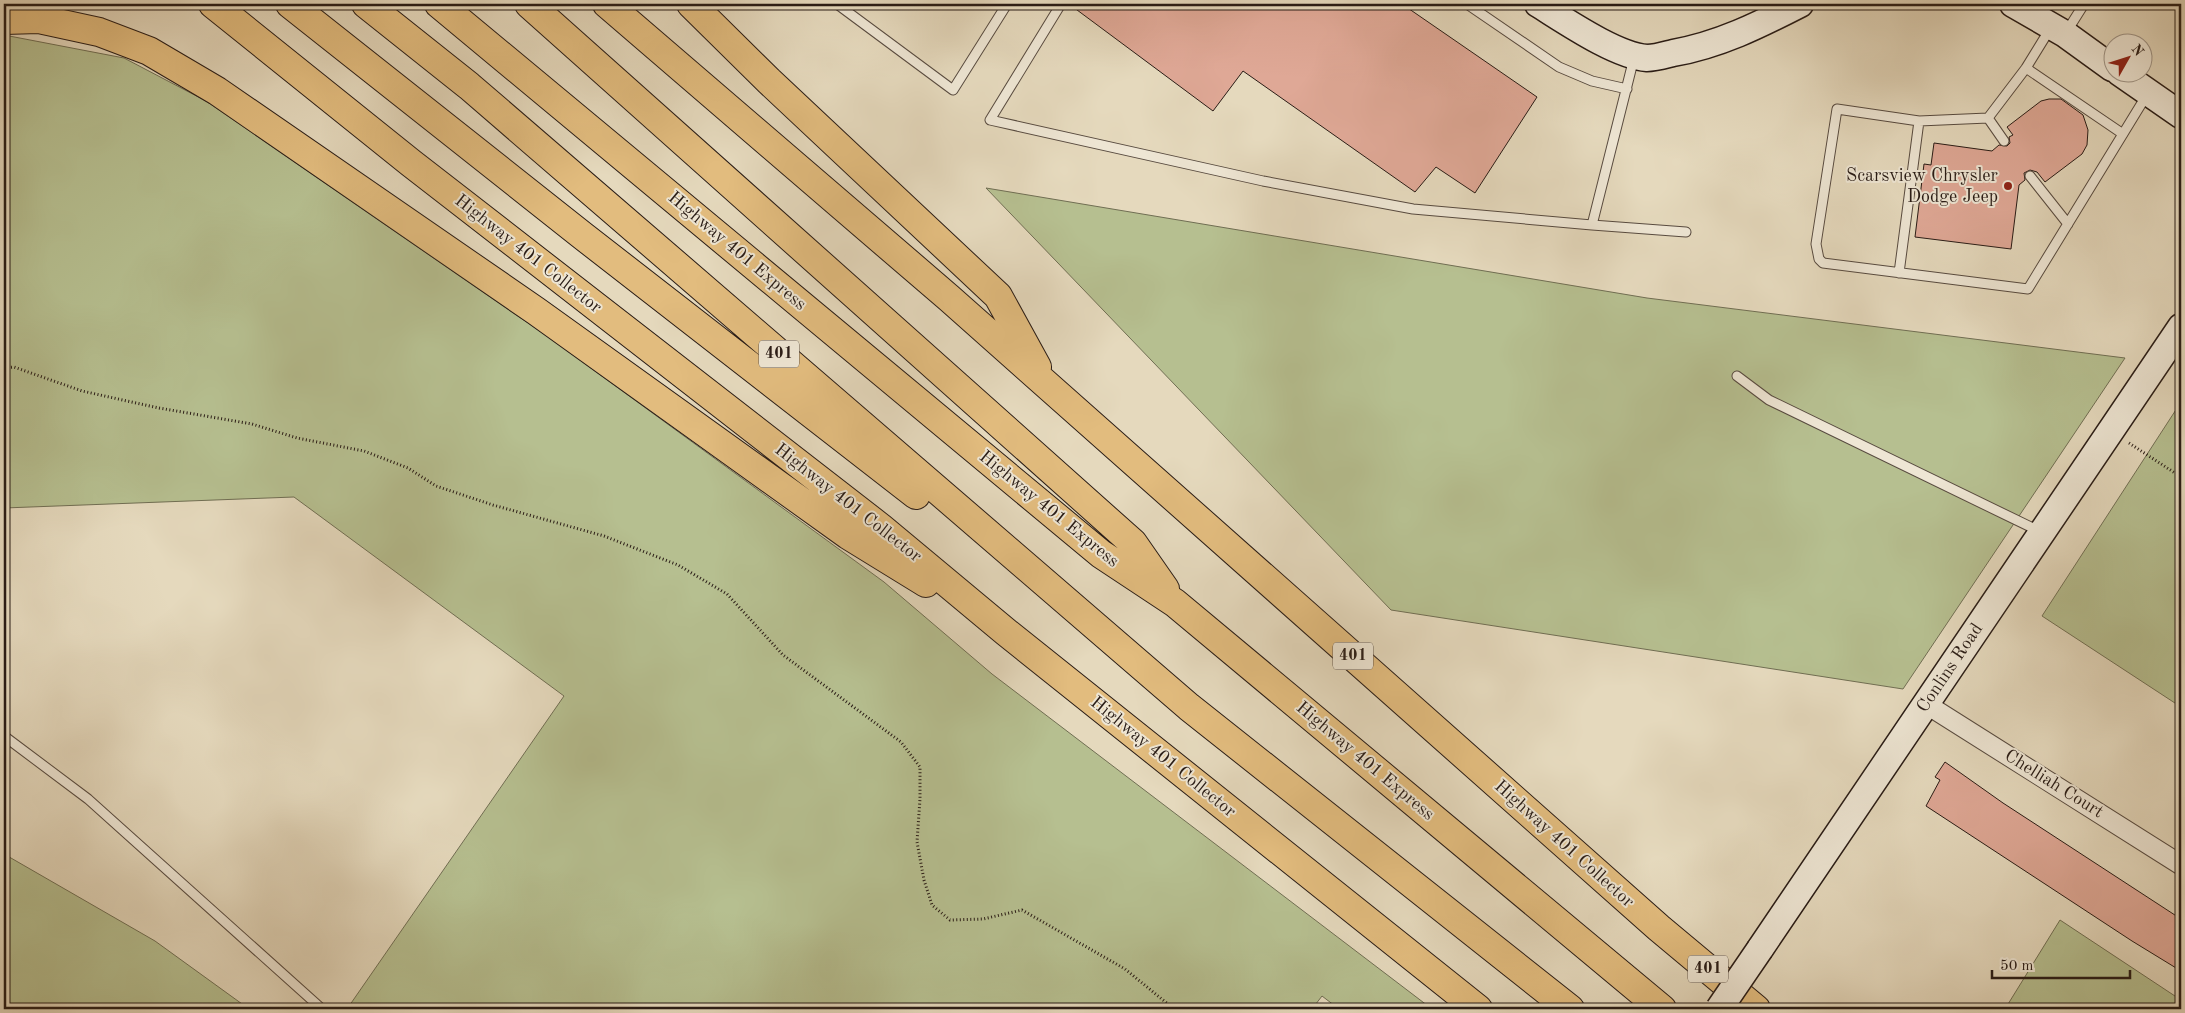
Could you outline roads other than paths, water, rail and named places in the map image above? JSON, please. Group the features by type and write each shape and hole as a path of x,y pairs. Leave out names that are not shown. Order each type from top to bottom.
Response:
{"highway":[{"name":"Highway 401 Collector","path":"213,4 411,163 880,527 1006,632 1478,1009"},
{"path":"290,4 583,236 1189,707"},
{"name":"401","path":"366,4 469,86 1189,707 1570,1009"},
{"name":"Highway 401 Express","path":"439,4 1101,554 1175,603 1662,1009"},
{"path":"529,4 1133,543 1175,603"},
{"name":"Highway 401 Collector","path":"607,4 765,138 1046,384 1659,928 1756,1009"},
{"path":"691,4 769,81 998,296 1046,384"},
{"path":"4,20 40,18 98,32 149,51 217,91 528,306 848,535 1006,632"}],"street":[{"path":"1538,4 1586,34 1635,55 1647,58 1702,48 1748,30 1800,4"},
{"path":"2013,4 2058,30 2102,61"},
{"path":"2133,82 2181,115"},
{"name":"Conlins Road","path":"1719,1009 2181,326"},
{"name":"Chelliah Court","path":"1926,704 2181,865"}],"lane":[{"path":"836,4 953,90 1007,4"},
{"path":"1061,4 990,120 1263,181 1413,209 1686,232"},
{"path":"1468,4 1559,67 1592,81 1627,89"},
{"path":"1988,118 2058,30 2084,4"},
{"path":"1592,225 1635,55"},
{"path":"2026,68 2122,134"},
{"path":"1988,118 1919,121 1837,108 1816,244 1819,259 1823,263 2028,289 2148,93"},
{"path":"1988,118 2004,141"},
{"path":"1899,273 1919,121"},
{"path":"2030,176 2068,224"},
{"path":"1737,376 1769,400 2042,532"},
{"path":"4,736 88,799 322,1009"}],"place":[{"name":"Scarsview Chrysler Dodge Jeep","path":"2008,186"}]}
